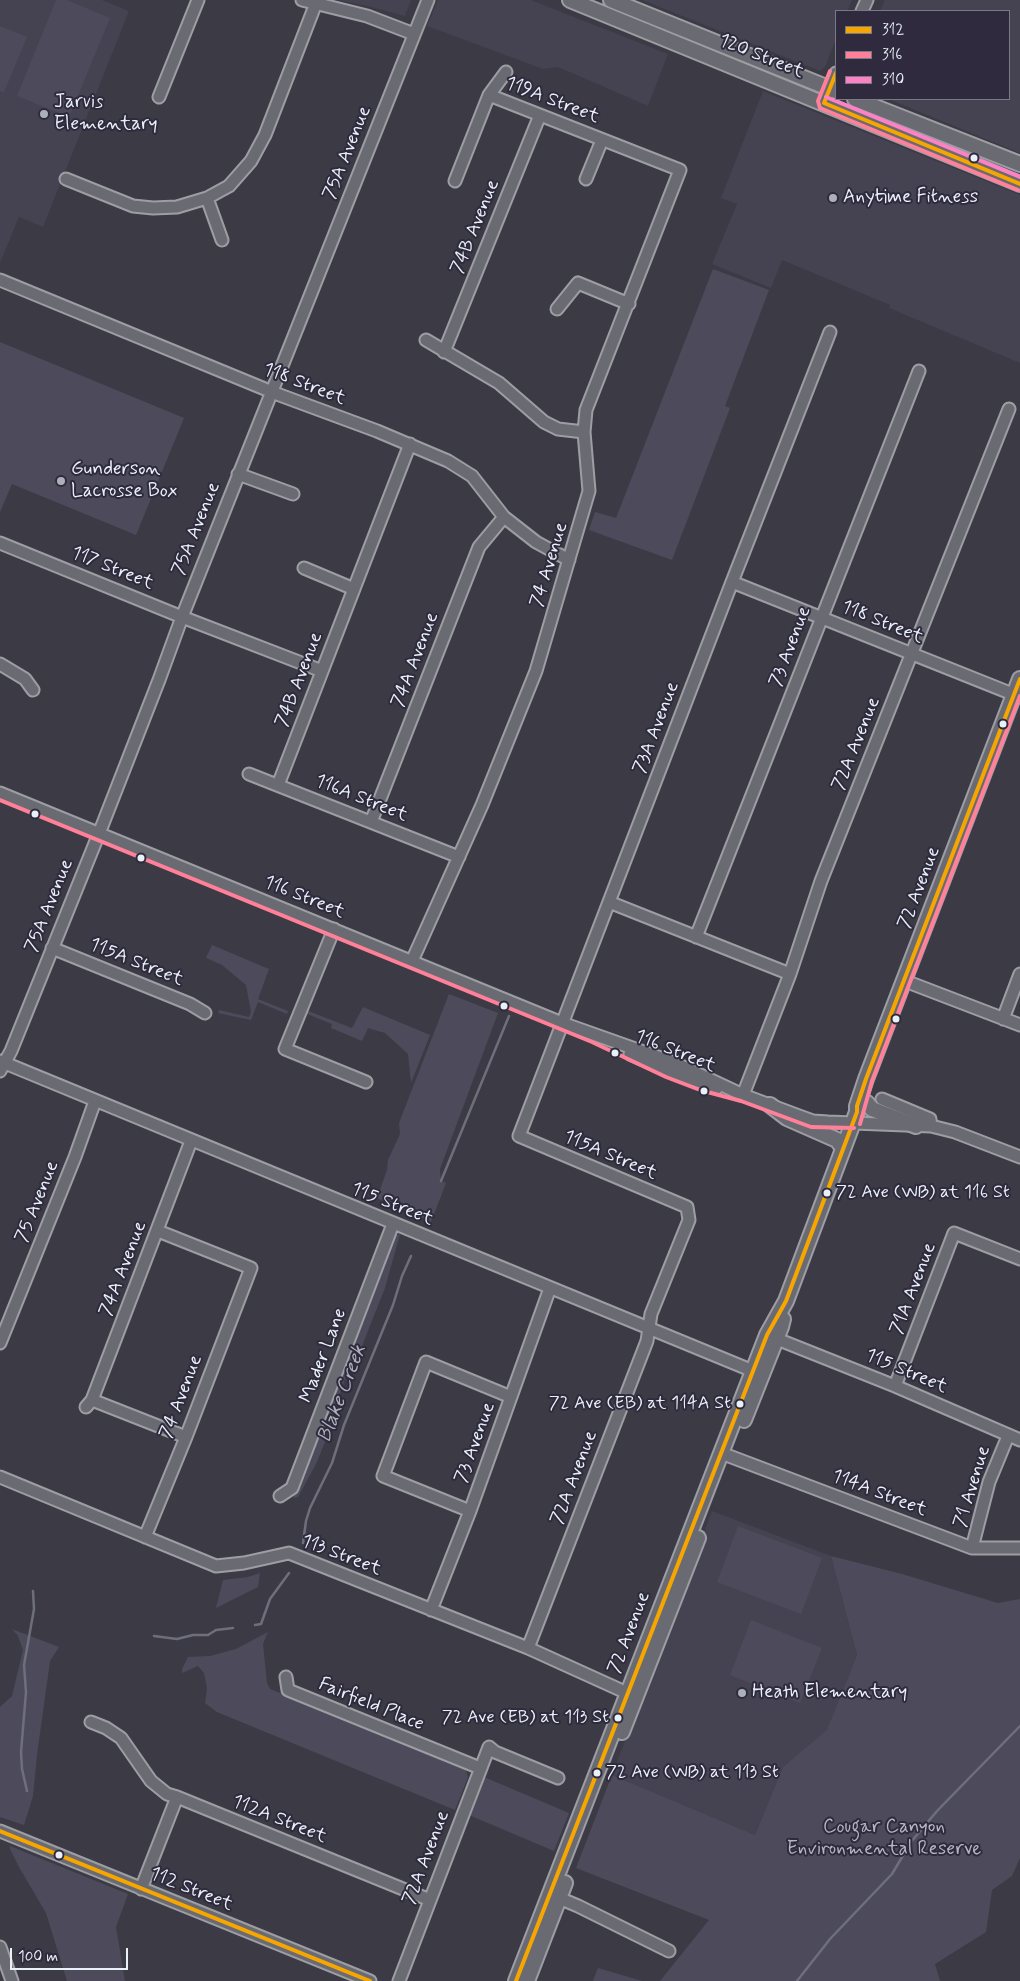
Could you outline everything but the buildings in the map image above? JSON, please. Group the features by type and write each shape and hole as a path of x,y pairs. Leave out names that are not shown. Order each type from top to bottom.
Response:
{"main road":[{"name":"120 Street","path":"611,0 833,90"},
{"name":"120 Street","path":"574,1 1020,184"},
{"path":"574,1 591,3 631,17 640,12"},
{"path":"638,27 644,26 685,42 689,42 696,34"},
{"path":"858,100 1020,164"},
{"name":"72 Avenue","path":"527,1981 752,1371 767,1335 786,1301 843,1148 912,984 1018,697 1020,679"},
{"name":"72 Avenue","path":"859,1112 857,1106 870,1070 1018,697"},
{"path":"770,1105 787,1118 837,1140 843,1148"},
{"path":"859,1112 872,1109 916,1126"},
{"name":"72 Avenue","path":"516,1981 599,1770 756,1392 781,1327 786,1301"}],"street":[{"path":"159,97 198,0"},
{"path":"302,0 367,16 414,34"},
{"name":"75A Avenue","path":"2,1065 11,1051 99,833 238,474 428,0"},
{"path":"66,179 133,206 177,207 208,198 229,186 251,161 265,135 316,3"},
{"path":"455,180 489,95 506,72"},
{"path":"824,103 833,90"},
{"name":"119A Street","path":"489,95 680,170"},
{"name":"74B Avenue","path":"444,352 540,115"},
{"name":"119A Street","path":"586,179 602,140"},
{"name":"74 Avenue","path":"412,961 459,858 536,671 589,491 584,432 586,410 680,170"},
{"path":"208,198 222,240"},
{"name":"118 Street","path":"0,280 271,392 448,460 472,476 504,517 536,542 569,560"},
{"path":"557,309 578,284 629,304"},
{"name":"73A Avenue","path":"519,1136 830,332"},
{"path":"426,340 500,383 544,422 558,429 584,432"},
{"name":"73 Avenue","path":"696,936 919,371"},
{"name":"72A Avenue","path":"743,1095 790,974 821,881 1009,409"},
{"name":"74B Avenue","path":"278,785 410,444"},
{"path":"238,474 293,494"},
{"name":"74A Avenue","path":"371,822 479,546 504,517"},
{"name":"117 Street","path":"0,542 182,617 322,671"},
{"path":"304,568 354,589"},
{"name":"118 Street","path":"732,582 1018,697"},
{"path":"0,664 25,679 33,690"},
{"name":"116A Street","path":"250,774 459,858"},
{"name":"116 Street","path":"0,793 562,1022 702,1084 743,1095 813,1121 859,1112 916,1126 931,1126 955,1132 1020,1157"},
{"path":"609,902 790,974"},
{"path":"334,929 285,1049 366,1082"},
{"name":"115A Street","path":"52,948 190,1004 206,1014"},
{"path":"1003,1019 1020,974"},
{"path":"912,984 1020,1025"},
{"name":"115 Street","path":"2,1065 95,1101 752,1371"},
{"name":"116 Street","path":"882,1099 930,1119 931,1126"},
{"name":"75 Avenue","path":"0,1343 75,1157 95,1101"},
{"name":"115A Street","path":"519,1136 687,1206"},
{"name":"74A Avenue","path":"186,1437 89,1404 158,1232 192,1141"},
{"name":"72A Avenue","path":"528,1648 650,1329 651,1314 689,1220 687,1206"},
{"name":"Mader Lane","path":"280,1496 292,1488 393,1224"},
{"name":"74 Avenue","path":"145,1537 186,1437 250,1268 158,1232"},
{"name":"71A Avenue","path":"895,1386 954,1233 1020,1259"},
{"name":"73 Avenue","path":"431,1610 470,1511 550,1288"},
{"name":"115 Street","path":"776,1339 895,1386 1020,1440"},
{"path":"470,1511 383,1476 426,1362 511,1397"},
{"path":"752,1371 756,1392"},
{"name":"71 Avenue","path":"972,1548 989,1482 1008,1436"},
{"name":"114A Street","path":"729,1456 972,1548 1020,1548"},
{"name":"113 Street","path":"0,1477 216,1566 244,1563 289,1553 528,1648 631,1695"},
{"name":"Fairfield Place","path":"286,1677 288,1690 480,1768"},
{"name":"112A Street","path":"91,1722 106,1728 135,1748 159,1788 167,1794 430,1900"},
{"name":"72A Avenue","path":"399,1981 488,1747 495,1752 558,1778"},
{"path":"141,1889 177,1797"},
{"name":"112 Street","path":"0,1831 370,1981"},
{"path":"559,1898 669,1950"},
{"path":"0,1947 12,1981"}],"shaded area":[{"name":"Jarvis Elementary","path":"0,0 102,0 129,11 43,227 19,217 0,263"},
{"path":"338,0 411,0 405,16"},
{"path":"438,0 531,0 668,54 648,106 558,67 543,69 427,26"},
{"path":"642,0 852,0 847,10 835,10 835,42 825,67 820,71"},
{"path":"885,0 1020,0 1020,153 890,100 1010,100 1010,10 880,10"},
{"path":"763,91 1020,195 1020,363 889,308 890,305 782,260 771,288 712,264 737,204 721,198"},
{"name":"Heath Elementary","path":"712,1511 831,1556 857,1655 827,1731 783,1767 755,1835 612,1775"}],"green space":[{"path":"56,0 67,0 110,18 69,117 17,96"},
{"path":"0,26 27,37 4,92 0,91"},
{"path":"713,269 769,290 725,406 730,408 672,560 589,530 595,512 616,518"},
{"path":"0,342 184,418 136,535 12,484 0,512"},
{"path":"212,945 269,969 258,999 288,1011 287,1014 258,1002 251,1020 218,1013 219,1010 249,1017 251,1012 246,985 222,965 206,958"},
{"path":"449,994 498,1013 440,1169 441,1181 446,1183 431,1222 377,1198 387,1170 388,1160 400,1134 399,1123"},
{"path":"363,1007 430,1035 411,1083 408,1054 385,1033 368,1028 362,1041 331,1028 332,1024 302,1012 303,1009 352,1028"},
{"path":"400,1234 385,1288 360,1351 348,1370 339,1396 335,1418 316,1464 298,1497 294,1498 293,1492 393,1237"},
{"path":"738,1526 822,1558 801,1614 717,1582"},
{"name":"Cougar Canyon Environmental Reserve","path":"831,1556 902,1574 998,1603 1020,1599 1020,1858 1012,1876 992,1890 986,1932 935,1964 940,1981 660,1981 709,1920 576,1868 612,1775 755,1835 783,1767 827,1730 857,1655"},
{"path":"260,1573 258,1587 216,1608 223,1580 248,1577"},
{"path":"751,1620 822,1648 800,1703 730,1675"},
{"path":"12,1629 59,1647 50,1661 33,1796 24,1825 0,1817 0,1707 12,1696 23,1650 18,1636"},
{"path":"268,1632 263,1644 267,1683 270,1689 465,1767 468,1777 455,1810 217,1712 205,1703 207,1688 204,1673 198,1666 182,1673 188,1657 210,1656 236,1649"},
{"path":"484,1777 569,1813 554,1851 469,1815"},
{"path":"10,1846 128,1894 116,1927 125,1981 67,1981 46,1913 19,1867"},
{"path":"598,1968 642,1981 593,1981"}],"waterway":[{"name":"Blake Creek","path":"441,1181 509,1016"},
{"name":"Blake Creek","path":"303,1543 310,1508 332,1463 344,1425 411,1256"},
{"name":"Blake Creek","path":"255,1625 261,1624 270,1599 289,1573"},
{"name":"Blake Creek","path":"27,1791 22,1769 21,1752 26,1692 24,1665 34,1609 33,1591"},
{"name":"Blake Creek","path":"154,1636 177,1639 193,1635 208,1635 216,1630 233,1628"},
{"path":"797,1981 830,1939 892,1874 911,1842 937,1811 1020,1726"}],"transit line":[{"name":"316","path":"830,71 818,101 820,108 1018,190"},
{"name":"312","path":"835,76 824,103 1020,184"},
{"name":"310","path":"826,97 1020,177"},
{"name":"312","path":"516,1981 767,1335 786,1301 857,1112 857,1106 866,1079 1020,679"},
{"name":"316","path":"860,1124 872,1081 1020,696"},
{"name":"316","path":"0,800 592,1042 666,1077 700,1090 741,1101 811,1127 854,1128"},
{"name":"312","path":"0,1831 370,1981"}],"place":[{"name":"Jarvis Elementary","path":"44,114"},
{"name":"Anytime Fitness","path":"833,198"},
{"name":"Gunderson Lacrosse Box","path":"61,481"},
{"name":"72 Ave (WB) at 116 St","path":"827,1193"},
{"name":"72 Ave (EB) at 114A St","path":"740,1404"},
{"name":"Heath Elementary","path":"742,1693"},
{"name":"72 Ave (EB) at 113 St","path":"618,1718"},
{"name":"72 Ave (WB) at 113 St","path":"597,1773"}]}
